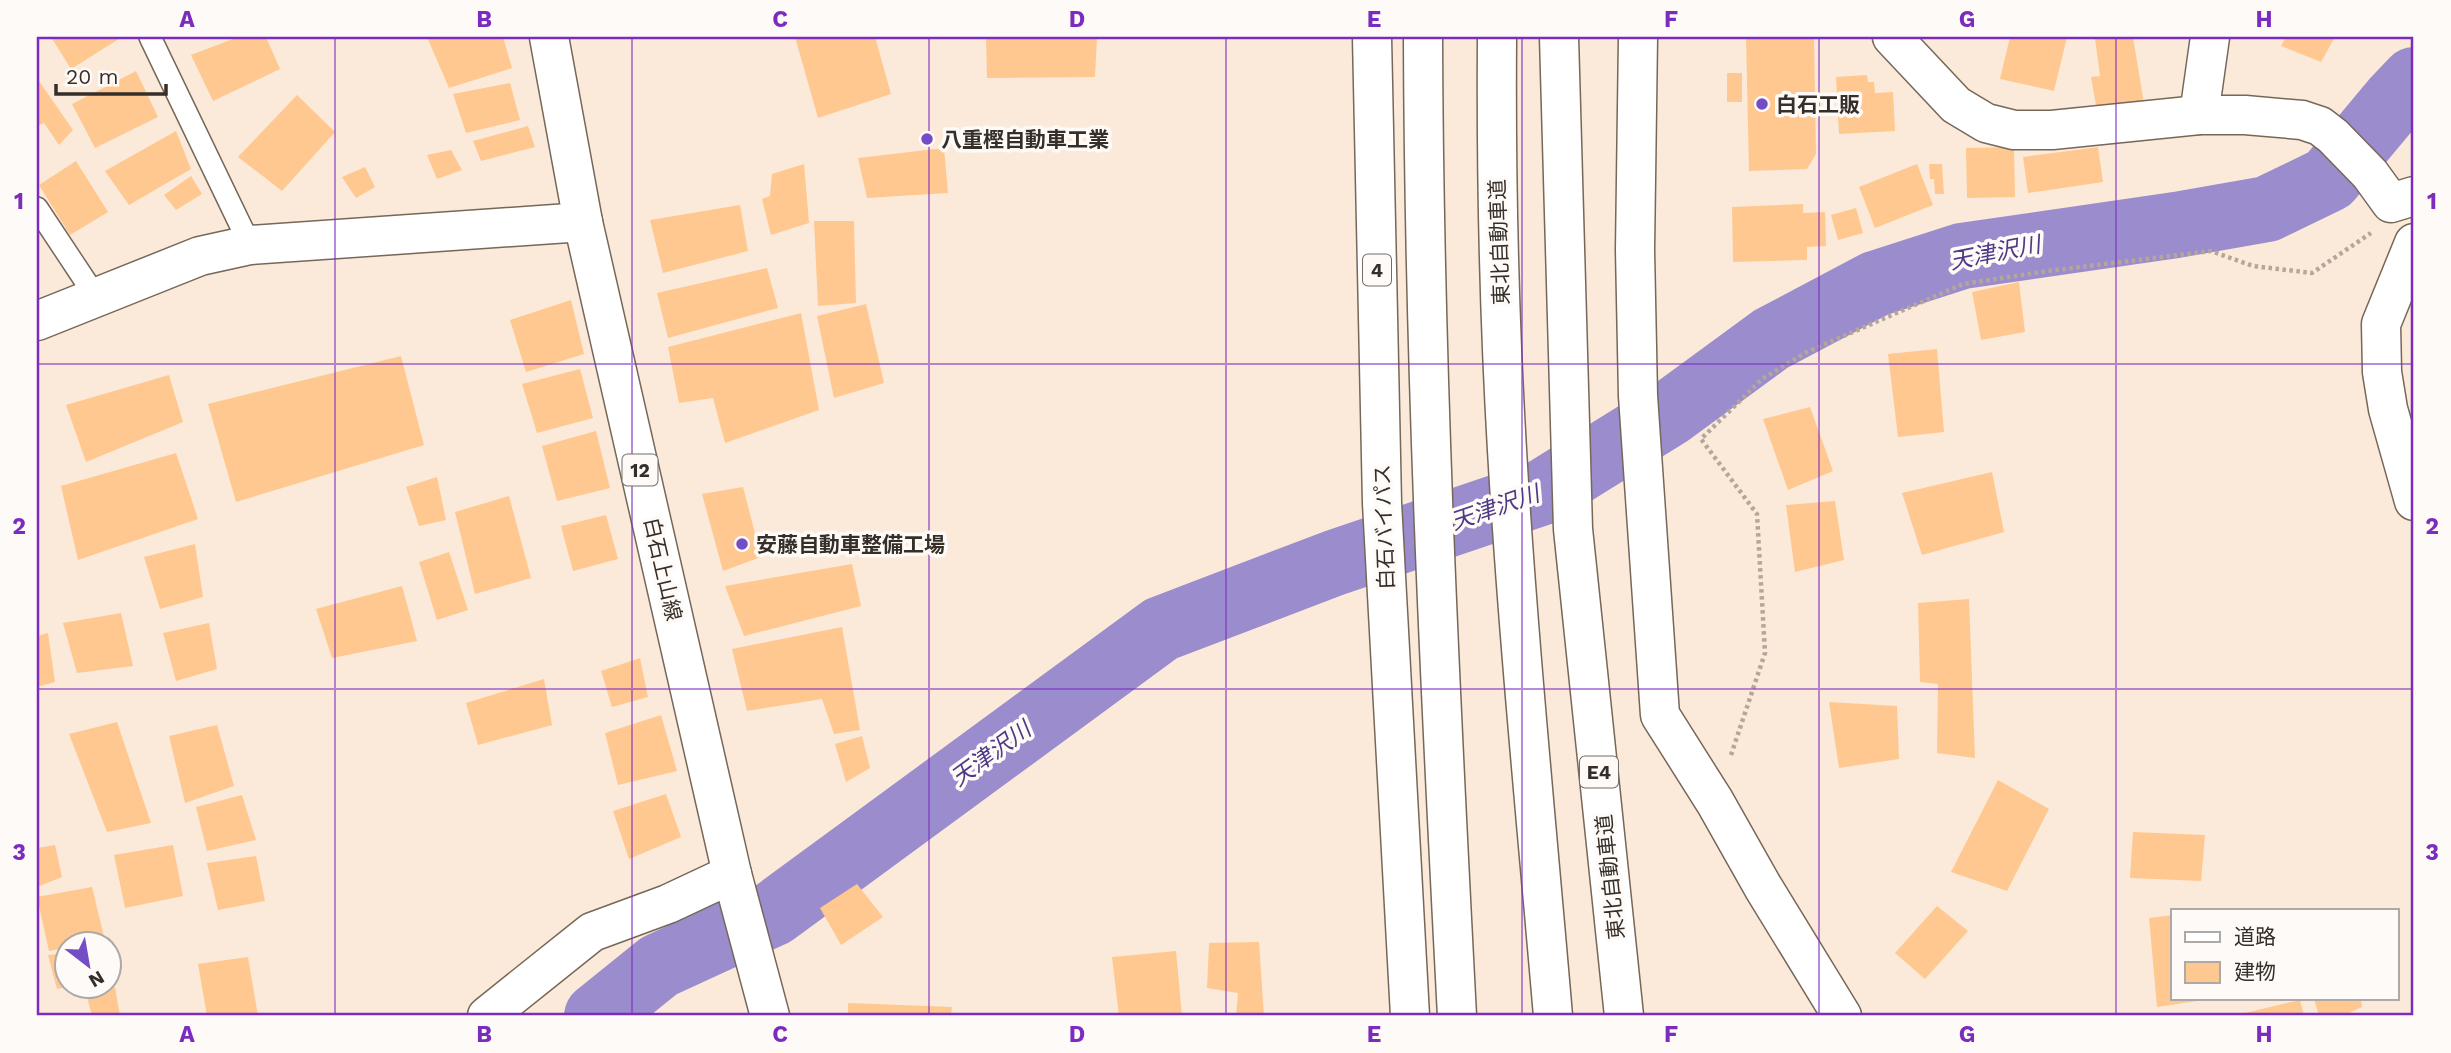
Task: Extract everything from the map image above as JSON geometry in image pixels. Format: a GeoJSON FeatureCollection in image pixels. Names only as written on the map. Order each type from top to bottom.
{"type":"FeatureCollection","features":[{"type":"Feature","properties":{"kind":"main road","name":"白石上山線"},"geometry":{"type":"LineString","coordinates":[[549,37],[583,222],[736,888],[771,1016]]}},
{"type":"Feature","properties":{"kind":"main road","name":"白石バイパス"},"geometry":{"type":"LineString","coordinates":[[1373,37],[1382,503],[1410,1016]]}},
{"type":"Feature","properties":{"kind":"main road"},"geometry":{"type":"LineString","coordinates":[[1423,37],[1423,180],[1431,482],[1457,1016]]}},
{"type":"Feature","properties":{"kind":"main road","name":"東北自動車道"},"geometry":{"type":"LineString","coordinates":[[1497,37],[1496,168],[1507,447],[1514,561],[1553,1016]]}},
{"type":"Feature","properties":{"kind":"main road","name":"東北自動車道"},"geometry":{"type":"LineString","coordinates":[[1559,37],[1573,529],[1624,1016]]}},
{"type":"Feature","properties":{"kind":"main road"},"geometry":{"type":"LineString","coordinates":[[1638,37],[1635,250],[1638,397],[1660,715],[1842,1016]]}},
{"type":"Feature","properties":{"kind":"main road"},"geometry":{"type":"LineString","coordinates":[[1892,37],[1955,105],[1986,122],[2014,130],[2080,127],[2199,115],[2302,120],[2320,126],[2333,136],[2370,174],[2391,203],[2414,196]]}},
{"type":"Feature","properties":{"kind":"main road"},"geometry":{"type":"LineString","coordinates":[[2199,115],[2210,37]]}},
{"type":"Feature","properties":{"kind":"main road"},"geometry":{"type":"LineString","coordinates":[[37,321],[200,256],[250,245],[583,222]]}},
{"type":"Feature","properties":{"kind":"main road"},"geometry":{"type":"LineString","coordinates":[[2414,243],[2381,324],[2382,372],[2388,409],[2414,501]]}},
{"type":"Feature","properties":{"kind":"main road"},"geometry":{"type":"LineString","coordinates":[[487,1016],[592,932],[668,904],[736,888]]}},
{"type":"Feature","properties":{"kind":"lane"},"geometry":{"type":"LineString","coordinates":[[149,37],[250,245]]}},
{"type":"Feature","properties":{"kind":"lane"},"geometry":{"type":"LineString","coordinates":[[37,208],[96,297]]}},
{"type":"Feature","properties":{"kind":"path"},"geometry":{"type":"LineString","coordinates":[[1715,802],[1765,653],[1757,514],[1701,439],[1762,379],[1807,352],[1963,284],[2211,251],[2253,266],[2312,273],[2380,227]]}},
{"type":"Feature","properties":{"kind":"building"},"geometry":{"type":"Polygon","coordinates":[[[51,37],[122,37],[71,69],[51,37]]]}},
{"type":"Feature","properties":{"kind":"building"},"geometry":{"type":"Polygon","coordinates":[[[238,37],[266,37],[280,69],[213,101],[191,55],[238,37]]]}},
{"type":"Feature","properties":{"kind":"building"},"geometry":{"type":"Polygon","coordinates":[[[427,37],[503,37],[512,68],[449,88],[427,37]]]}},
{"type":"Feature","properties":{"kind":"building"},"geometry":{"type":"Polygon","coordinates":[[[795,37],[875,37],[891,94],[818,118],[795,37]]]}},
{"type":"Feature","properties":{"kind":"building"},"geometry":{"type":"Polygon","coordinates":[[[986,37],[1097,37],[1095,77],[987,78],[986,37]]]}},
{"type":"Feature","properties":{"kind":"building"},"geometry":{"type":"Polygon","coordinates":[[[1746,37],[1814,37],[1816,154],[1807,169],[1749,171],[1746,37]]]}},
{"type":"Feature","properties":{"kind":"building"},"geometry":{"type":"Polygon","coordinates":[[[2010,37],[2067,37],[2054,91],[2000,79],[2010,37]]]}},
{"type":"Feature","properties":{"kind":"building"},"geometry":{"type":"Polygon","coordinates":[[[2133,37],[2144,104],[2097,111],[2091,77],[2100,76],[2095,39],[2133,37]]]}},
{"type":"Feature","properties":{"kind":"building"},"geometry":{"type":"Polygon","coordinates":[[[2286,37],[2335,37],[2321,62],[2281,46],[2286,37]]]}},
{"type":"Feature","properties":{"kind":"building"},"geometry":{"type":"Polygon","coordinates":[[[136,71],[158,117],[95,148],[72,104],[136,71]]]}},
{"type":"Feature","properties":{"kind":"building"},"geometry":{"type":"Polygon","coordinates":[[[1727,73],[1742,73],[1742,102],[1727,102],[1727,73]]]}},
{"type":"Feature","properties":{"kind":"building"},"geometry":{"type":"Polygon","coordinates":[[[1867,75],[1868,82],[1874,82],[1875,93],[1893,92],[1895,131],[1839,134],[1836,77],[1867,75]]]}},
{"type":"Feature","properties":{"kind":"building"},"geometry":{"type":"Polygon","coordinates":[[[37,78],[73,130],[59,145],[44,123],[37,126],[37,78]]]}},
{"type":"Feature","properties":{"kind":"building"},"geometry":{"type":"Polygon","coordinates":[[[510,83],[520,120],[466,133],[453,94],[510,83]]]}},
{"type":"Feature","properties":{"kind":"building"},"geometry":{"type":"Polygon","coordinates":[[[297,95],[335,132],[282,191],[238,157],[297,95]]]}},
{"type":"Feature","properties":{"kind":"building"},"geometry":{"type":"Polygon","coordinates":[[[528,126],[535,147],[481,161],[473,141],[528,126]]]}},
{"type":"Feature","properties":{"kind":"building"},"geometry":{"type":"Polygon","coordinates":[[[176,131],[191,169],[129,205],[105,171],[176,131]]]}},
{"type":"Feature","properties":{"kind":"building"},"geometry":{"type":"Polygon","coordinates":[[[2014,147],[2015,197],[1967,198],[1966,148],[2014,147]]]}},
{"type":"Feature","properties":{"kind":"building"},"geometry":{"type":"Polygon","coordinates":[[[2098,147],[2103,182],[2028,193],[2023,157],[2098,147]]]}},
{"type":"Feature","properties":{"kind":"building"},"geometry":{"type":"Polygon","coordinates":[[[944,148],[948,193],[867,198],[858,158],[944,148]]]}},
{"type":"Feature","properties":{"kind":"building"},"geometry":{"type":"Polygon","coordinates":[[[451,150],[462,170],[437,179],[427,155],[451,150]]]}},
{"type":"Feature","properties":{"kind":"building"},"geometry":{"type":"Polygon","coordinates":[[[76,161],[108,212],[70,235],[39,185],[76,161]]]}},
{"type":"Feature","properties":{"kind":"building"},"geometry":{"type":"Polygon","coordinates":[[[804,164],[809,223],[771,235],[762,199],[770,196],[772,174],[804,164]]]}},
{"type":"Feature","properties":{"kind":"building"},"geometry":{"type":"Polygon","coordinates":[[[1917,164],[1933,205],[1875,228],[1859,187],[1917,164]]]}},
{"type":"Feature","properties":{"kind":"building"},"geometry":{"type":"Polygon","coordinates":[[[1929,164],[1942,164],[1944,194],[1935,194],[1929,164]]]}},
{"type":"Feature","properties":{"kind":"building"},"geometry":{"type":"Polygon","coordinates":[[[365,167],[375,187],[356,198],[342,177],[365,167]]]}},
{"type":"Feature","properties":{"kind":"building"},"geometry":{"type":"Polygon","coordinates":[[[191,176],[202,194],[176,210],[164,195],[191,176]]]}},
{"type":"Feature","properties":{"kind":"building"},"geometry":{"type":"Polygon","coordinates":[[[1803,204],[1803,213],[1825,212],[1826,246],[1807,247],[1807,260],[1733,262],[1732,207],[1803,204]]]}},
{"type":"Feature","properties":{"kind":"building"},"geometry":{"type":"Polygon","coordinates":[[[740,205],[748,251],[663,273],[650,220],[740,205]]]}},
{"type":"Feature","properties":{"kind":"building"},"geometry":{"type":"Polygon","coordinates":[[[1856,208],[1863,233],[1838,240],[1831,215],[1856,208]]]}},
{"type":"Feature","properties":{"kind":"building"},"geometry":{"type":"Polygon","coordinates":[[[814,221],[854,221],[856,303],[818,306],[814,221]]]}},
{"type":"Feature","properties":{"kind":"building"},"geometry":{"type":"Polygon","coordinates":[[[767,268],[778,308],[668,338],[657,293],[767,268]]]}},
{"type":"Feature","properties":{"kind":"building"},"geometry":{"type":"Polygon","coordinates":[[[2019,282],[2025,332],[1981,340],[1972,292],[2019,282]]]}},
{"type":"Feature","properties":{"kind":"building"},"geometry":{"type":"Polygon","coordinates":[[[571,300],[584,354],[526,372],[510,320],[571,300]]]}},
{"type":"Feature","properties":{"kind":"building"},"geometry":{"type":"Polygon","coordinates":[[[866,304],[884,383],[834,398],[817,316],[866,304]]]}},
{"type":"Feature","properties":{"kind":"building"},"geometry":{"type":"Polygon","coordinates":[[[801,313],[819,410],[725,443],[713,398],[679,403],[668,347],[801,313]]]}},
{"type":"Feature","properties":{"kind":"building"},"geometry":{"type":"Polygon","coordinates":[[[1937,349],[1944,432],[1898,437],[1888,354],[1937,349]]]}},
{"type":"Feature","properties":{"kind":"building"},"geometry":{"type":"Polygon","coordinates":[[[401,356],[424,445],[236,502],[208,404],[401,356]]]}},
{"type":"Feature","properties":{"kind":"building"},"geometry":{"type":"Polygon","coordinates":[[[580,369],[593,418],[537,433],[522,384],[580,369]]]}},
{"type":"Feature","properties":{"kind":"building"},"geometry":{"type":"Polygon","coordinates":[[[169,375],[183,422],[86,462],[66,405],[169,375]]]}},
{"type":"Feature","properties":{"kind":"building"},"geometry":{"type":"Polygon","coordinates":[[[1810,407],[1833,471],[1788,490],[1763,419],[1810,407]]]}},
{"type":"Feature","properties":{"kind":"building"},"geometry":{"type":"Polygon","coordinates":[[[596,431],[610,488],[557,501],[542,446],[596,431]]]}},
{"type":"Feature","properties":{"kind":"building"},"geometry":{"type":"Polygon","coordinates":[[[176,453],[198,519],[78,560],[61,486],[176,453]]]}},
{"type":"Feature","properties":{"kind":"building"},"geometry":{"type":"Polygon","coordinates":[[[1992,472],[2004,532],[1922,555],[1902,493],[1992,472]]]}},
{"type":"Feature","properties":{"kind":"building"},"geometry":{"type":"Polygon","coordinates":[[[437,477],[446,520],[419,526],[406,487],[437,477]]]}},
{"type":"Feature","properties":{"kind":"building"},"geometry":{"type":"Polygon","coordinates":[[[743,487],[761,557],[723,571],[702,494],[743,487]]]}},
{"type":"Feature","properties":{"kind":"building"},"geometry":{"type":"Polygon","coordinates":[[[509,496],[531,578],[475,594],[455,512],[509,496]]]}},
{"type":"Feature","properties":{"kind":"building"},"geometry":{"type":"Polygon","coordinates":[[[1835,501],[1844,560],[1795,572],[1786,505],[1835,501]]]}},
{"type":"Feature","properties":{"kind":"building"},"geometry":{"type":"Polygon","coordinates":[[[606,515],[618,559],[573,571],[561,526],[606,515]]]}},
{"type":"Feature","properties":{"kind":"building"},"geometry":{"type":"Polygon","coordinates":[[[195,544],[203,597],[160,609],[144,557],[195,544]]]}},
{"type":"Feature","properties":{"kind":"building"},"geometry":{"type":"Polygon","coordinates":[[[449,552],[468,610],[437,620],[419,562],[449,552]]]}},
{"type":"Feature","properties":{"kind":"building"},"geometry":{"type":"Polygon","coordinates":[[[852,564],[861,606],[744,636],[725,586],[852,564]]]}},
{"type":"Feature","properties":{"kind":"building"},"geometry":{"type":"Polygon","coordinates":[[[402,586],[417,641],[332,658],[316,609],[402,586]]]}},
{"type":"Feature","properties":{"kind":"building"},"geometry":{"type":"Polygon","coordinates":[[[1969,599],[1975,758],[1937,753],[1938,684],[1920,682],[1918,603],[1969,599]]]}},
{"type":"Feature","properties":{"kind":"building"},"geometry":{"type":"Polygon","coordinates":[[[121,613],[133,666],[77,673],[63,623],[121,613]]]}},
{"type":"Feature","properties":{"kind":"building"},"geometry":{"type":"Polygon","coordinates":[[[209,623],[217,669],[176,681],[163,633],[209,623]]]}},
{"type":"Feature","properties":{"kind":"building"},"geometry":{"type":"Polygon","coordinates":[[[842,627],[860,730],[834,734],[822,699],[747,711],[732,649],[842,627]]]}},
{"type":"Feature","properties":{"kind":"building"},"geometry":{"type":"Polygon","coordinates":[[[48,633],[55,682],[37,687],[37,636],[48,633]]]}},
{"type":"Feature","properties":{"kind":"building"},"geometry":{"type":"Polygon","coordinates":[[[640,658],[648,697],[612,707],[601,671],[640,658]]]}},
{"type":"Feature","properties":{"kind":"building"},"geometry":{"type":"Polygon","coordinates":[[[544,679],[552,725],[478,745],[466,703],[544,679]]]}},
{"type":"Feature","properties":{"kind":"building"},"geometry":{"type":"Polygon","coordinates":[[[1829,702],[1897,706],[1899,759],[1839,768],[1829,702]]]}},
{"type":"Feature","properties":{"kind":"building"},"geometry":{"type":"Polygon","coordinates":[[[661,715],[677,771],[618,785],[605,733],[661,715]]]}},
{"type":"Feature","properties":{"kind":"building"},"geometry":{"type":"Polygon","coordinates":[[[117,722],[151,823],[107,832],[69,734],[117,722]]]}},
{"type":"Feature","properties":{"kind":"building"},"geometry":{"type":"Polygon","coordinates":[[[217,725],[234,786],[185,803],[169,736],[217,725]]]}},
{"type":"Feature","properties":{"kind":"building"},"geometry":{"type":"Polygon","coordinates":[[[862,736],[870,768],[846,782],[835,744],[862,736]]]}},
{"type":"Feature","properties":{"kind":"building"},"geometry":{"type":"Polygon","coordinates":[[[1998,780],[2049,809],[2007,891],[1951,872],[1998,780]]]}},
{"type":"Feature","properties":{"kind":"building"},"geometry":{"type":"Polygon","coordinates":[[[666,794],[681,837],[629,859],[613,811],[666,794]]]}},
{"type":"Feature","properties":{"kind":"building"},"geometry":{"type":"Polygon","coordinates":[[[242,795],[256,840],[207,851],[196,807],[242,795]]]}},
{"type":"Feature","properties":{"kind":"building"},"geometry":{"type":"Polygon","coordinates":[[[2133,832],[2205,835],[2201,881],[2130,878],[2133,832]]]}},
{"type":"Feature","properties":{"kind":"building"},"geometry":{"type":"Polygon","coordinates":[[[55,845],[62,877],[37,887],[37,848],[55,845]]]}},
{"type":"Feature","properties":{"kind":"building"},"geometry":{"type":"Polygon","coordinates":[[[173,845],[183,896],[125,908],[114,855],[173,845]]]}},
{"type":"Feature","properties":{"kind":"building"},"geometry":{"type":"Polygon","coordinates":[[[256,856],[265,901],[218,910],[207,863],[256,856]]]}},
{"type":"Feature","properties":{"kind":"building"},"geometry":{"type":"Polygon","coordinates":[[[857,884],[883,917],[841,945],[820,908],[857,884]]]}},
{"type":"Feature","properties":{"kind":"building"},"geometry":{"type":"Polygon","coordinates":[[[92,887],[102,930],[52,930],[52,950],[49,951],[37,897],[92,887]]]}},
{"type":"Feature","properties":{"kind":"building"},"geometry":{"type":"Polygon","coordinates":[[[1937,906],[1968,931],[1925,979],[1895,953],[1937,906]]]}},
{"type":"Feature","properties":{"kind":"building"},"geometry":{"type":"Polygon","coordinates":[[[2171,915],[2171,1000],[2204,1000],[2157,1007],[2149,918],[2171,915]]]}},
{"type":"Feature","properties":{"kind":"building"},"geometry":{"type":"Polygon","coordinates":[[[1259,942],[1264,1016],[1236,1016],[1238,993],[1207,988],[1209,943],[1259,942]]]}},
{"type":"Feature","properties":{"kind":"building"},"geometry":{"type":"Polygon","coordinates":[[[1176,951],[1182,1016],[1119,1016],[1112,957],[1176,951]]]}},
{"type":"Feature","properties":{"kind":"building"},"geometry":{"type":"Polygon","coordinates":[[[48,955],[52,955],[52,970],[48,955]]]}},
{"type":"Feature","properties":{"kind":"building"},"geometry":{"type":"Polygon","coordinates":[[[248,957],[258,1016],[207,1016],[198,964],[248,957]]]}},
{"type":"Feature","properties":{"kind":"building"},"geometry":{"type":"Polygon","coordinates":[[[88,1000],[117,1000],[120,1016],[92,1016],[88,1000]]]}},
{"type":"Feature","properties":{"kind":"building"},"geometry":{"type":"Polygon","coordinates":[[[2300,1000],[2304,1016],[2246,1016],[2245,1013],[2300,1000]]]}},
{"type":"Feature","properties":{"kind":"building"},"geometry":{"type":"Polygon","coordinates":[[[2314,1000],[2361,1000],[2362,1007],[2342,1016],[2319,1016],[2314,1000]]]}},
{"type":"Feature","properties":{"kind":"building"},"geometry":{"type":"Polygon","coordinates":[[[848,1003],[952,1007],[951,1016],[848,1016],[848,1003]]]}},
{"type":"Feature","properties":{"kind":"waterway","name":"天津沢川"},"geometry":{"type":"LineString","coordinates":[[597,1016],[659,966],[774,913],[1161,629],[1334,563],[1543,492],[1670,413],[1771,339],[1875,284],[1962,256],[2267,209],[2329,179],[2414,80]]}},
{"type":"Feature","properties":{"kind":"place","name":"白石工販"},"geometry":{"type":"Point","coordinates":[1762,104]}},
{"type":"Feature","properties":{"kind":"place","name":"八重樫自動車工業"},"geometry":{"type":"Point","coordinates":[927,139]}},
{"type":"Feature","properties":{"kind":"place","name":"安藤自動車整備工場"},"geometry":{"type":"Point","coordinates":[742,544]}}]}
